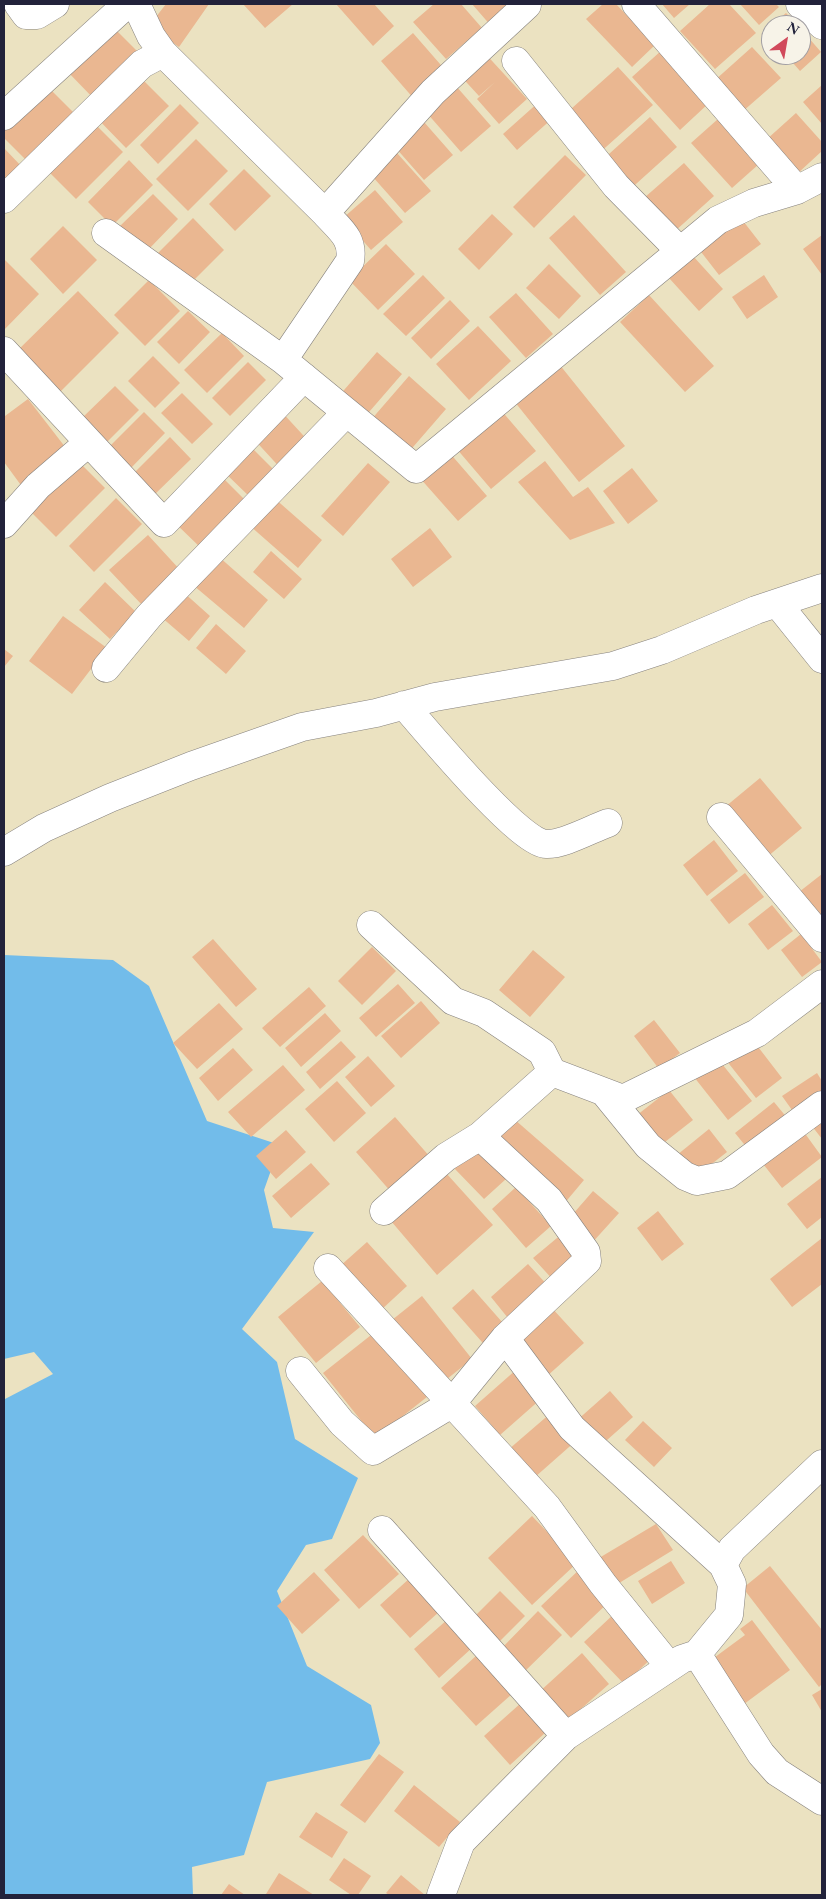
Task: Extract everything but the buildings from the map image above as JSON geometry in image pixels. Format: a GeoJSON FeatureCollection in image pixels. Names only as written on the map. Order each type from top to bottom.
{"type":"FeatureCollection","features":[{"type":"Feature","properties":{"kind":"street"},"geometry":{"type":"LineString","coordinates":[[18,4],[26,15],[37,15],[56,4]]}},
{"type":"Feature","properties":{"kind":"street"},"geometry":{"type":"LineString","coordinates":[[4,116],[128,4]]}},
{"type":"Feature","properties":{"kind":"street"},"geometry":{"type":"LineString","coordinates":[[136,4],[151,36],[163,53],[325,213],[350,241],[352,251],[350,262],[283,360]]}},
{"type":"Feature","properties":{"kind":"street"},"geometry":{"type":"LineString","coordinates":[[636,4],[797,190]]}},
{"type":"Feature","properties":{"kind":"street"},"geometry":{"type":"LineString","coordinates":[[800,4],[822,25]]}},
{"type":"Feature","properties":{"kind":"street"},"geometry":{"type":"LineString","coordinates":[[325,213],[433,92],[527,5]]}},
{"type":"Feature","properties":{"kind":"street"},"geometry":{"type":"LineString","coordinates":[[4,199],[142,64],[163,53]]}},
{"type":"Feature","properties":{"kind":"street"},"geometry":{"type":"LineString","coordinates":[[516,61],[616,186],[680,251]]}},
{"type":"Feature","properties":{"kind":"street"},"geometry":{"type":"LineString","coordinates":[[106,233],[283,360],[416,468],[718,220],[754,203],[797,190],[822,177]]}},
{"type":"Feature","properties":{"kind":"street"},"geometry":{"type":"LineString","coordinates":[[4,351],[164,523],[304,377]]}},
{"type":"Feature","properties":{"kind":"street"},"geometry":{"type":"LineString","coordinates":[[106,668],[149,616],[346,413]]}},
{"type":"Feature","properties":{"kind":"street"},"geometry":{"type":"LineString","coordinates":[[4,524],[38,486],[88,443]]}},
{"type":"Feature","properties":{"kind":"street"},"geometry":{"type":"LineString","coordinates":[[4,852],[44,828],[110,798],[191,766],[302,727],[520,681],[613,666],[662,650],[756,610],[822,588]]}},
{"type":"Feature","properties":{"kind":"street"},"geometry":{"type":"LineString","coordinates":[[777,603],[822,659]]}},
{"type":"Feature","properties":{"kind":"street"},"geometry":{"type":"LineString","coordinates":[[404,705],[484,794],[512,823],[532,838],[544,844],[555,843],[608,823]]}},
{"type":"Feature","properties":{"kind":"street"},"geometry":{"type":"LineString","coordinates":[[721,817],[822,938]]}},
{"type":"Feature","properties":{"kind":"street"},"geometry":{"type":"LineString","coordinates":[[371,926],[452,1001],[484,1013],[542,1052],[552,1072],[623,1099],[757,1033],[822,984]]}},
{"type":"Feature","properties":{"kind":"street"},"geometry":{"type":"LineString","coordinates":[[384,1211],[446,1157],[480,1136],[552,1072]]}},
{"type":"Feature","properties":{"kind":"street"},"geometry":{"type":"LineString","coordinates":[[604,1092],[648,1146],[685,1176],[697,1181],[727,1174],[822,1105]]}},
{"type":"Feature","properties":{"kind":"street"},"geometry":{"type":"LineString","coordinates":[[300,1371],[342,1423],[373,1451],[451,1404],[505,1338],[579,1271],[588,1257],[549,1200],[480,1136]]}},
{"type":"Feature","properties":{"kind":"street"},"geometry":{"type":"LineString","coordinates":[[328,1268],[547,1507],[603,1584],[670,1667]]}},
{"type":"Feature","properties":{"kind":"street"},"geometry":{"type":"LineString","coordinates":[[441,1895],[461,1842],[566,1736],[682,1659],[697,1654],[729,1614],[732,1584],[723,1565],[572,1428],[505,1338]]}},
{"type":"Feature","properties":{"kind":"street"},"geometry":{"type":"LineString","coordinates":[[723,1565],[732,1550],[822,1464]]}},
{"type":"Feature","properties":{"kind":"street"},"geometry":{"type":"LineString","coordinates":[[382,1530],[566,1736]]}},
{"type":"Feature","properties":{"kind":"street"},"geometry":{"type":"LineString","coordinates":[[697,1654],[761,1754],[777,1772],[822,1801]]}},
{"type":"Feature","properties":{"kind":"water"},"geometry":{"type":"Polygon","coordinates":[[[4,955],[113,960],[149,986],[207,1121],[280,1145],[264,1190],[273,1228],[314,1232],[242,1329],[277,1362],[295,1439],[358,1478],[332,1539],[306,1545],[277,1591],[307,1666],[371,1705],[380,1743],[370,1759],[267,1782],[244,1855],[192,1867],[193,1895],[4,1895],[4,1395],[5,1399],[53,1374],[34,1352],[4,1359],[4,955]]]}}]}
